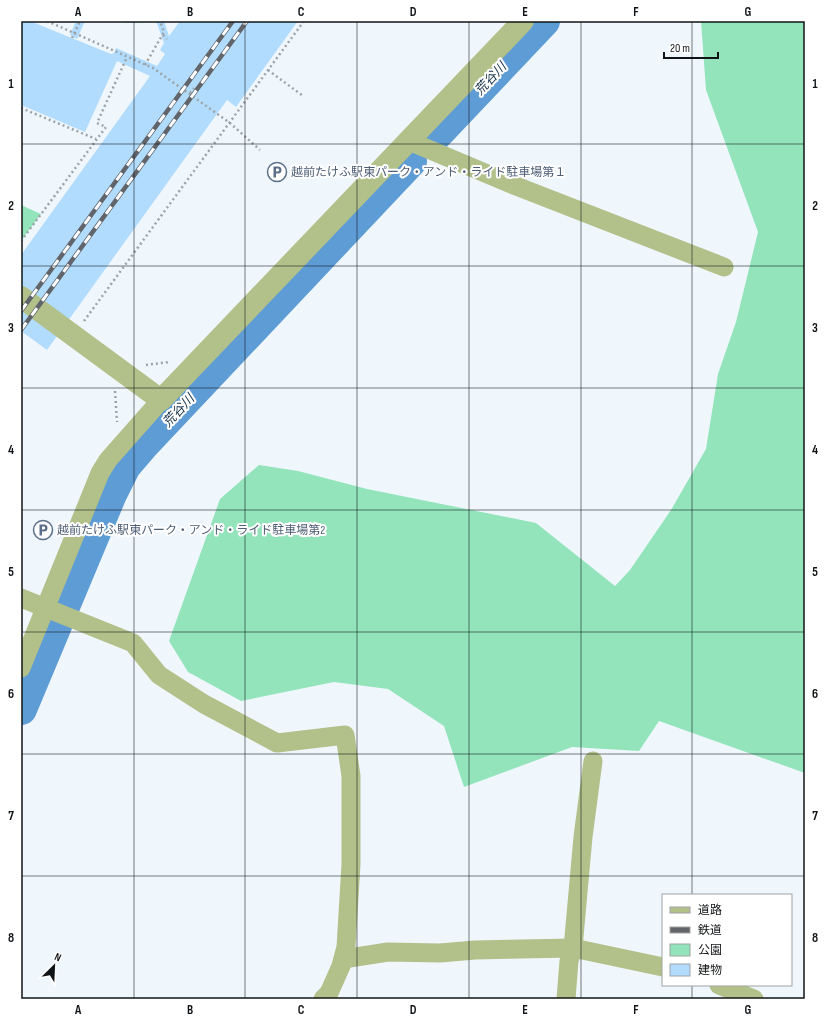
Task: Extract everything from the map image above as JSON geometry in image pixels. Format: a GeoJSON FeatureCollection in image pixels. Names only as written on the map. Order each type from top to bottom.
{"type":"FeatureCollection","features":[{"type":"Feature","properties":{"kind":"street"},"geometry":{"type":"LineString","coordinates":[[21,668],[50,610],[100,473],[108,460],[161,400],[323,229],[414,142],[523,21]]}},
{"type":"Feature","properties":{"kind":"street"},"geometry":{"type":"LineString","coordinates":[[414,142],[516,186],[724,267]]}},
{"type":"Feature","properties":{"kind":"street"},"geometry":{"type":"LineString","coordinates":[[21,297],[161,400]]}},
{"type":"Feature","properties":{"kind":"street"},"geometry":{"type":"LineString","coordinates":[[21,598],[133,643],[159,675],[204,704],[277,743],[345,735],[351,776],[352,864],[346,947],[343,959],[329,993],[322,999]]}},
{"type":"Feature","properties":{"kind":"street"},"geometry":{"type":"LineString","coordinates":[[566,999],[569,961],[573,948],[583,837],[594,761]]}},
{"type":"Feature","properties":{"kind":"street"},"geometry":{"type":"LineString","coordinates":[[343,959],[388,952],[440,953],[474,950],[573,948],[662,967]]}},
{"type":"Feature","properties":{"kind":"street"},"geometry":{"type":"LineString","coordinates":[[722,986],[754,999]]}},
{"type":"Feature","properties":{"kind":"path"},"geometry":{"type":"LineString","coordinates":[[47,21],[145,65],[190,93],[230,123],[260,150]]}},
{"type":"Feature","properties":{"kind":"path"},"geometry":{"type":"LineString","coordinates":[[72,38],[80,21]]}},
{"type":"Feature","properties":{"kind":"path"},"geometry":{"type":"LineString","coordinates":[[145,65],[163,35],[164,32],[160,21]]}},
{"type":"Feature","properties":{"kind":"path"},"geometry":{"type":"LineString","coordinates":[[81,325],[304,21]]}},
{"type":"Feature","properties":{"kind":"path"},"geometry":{"type":"LineString","coordinates":[[163,35],[167,39]]}},
{"type":"Feature","properties":{"kind":"path"},"geometry":{"type":"LineString","coordinates":[[21,241],[106,127],[97,123],[127,56]]}},
{"type":"Feature","properties":{"kind":"path"},"geometry":{"type":"LineString","coordinates":[[268,70],[303,96]]}},
{"type":"Feature","properties":{"kind":"path"},"geometry":{"type":"LineString","coordinates":[[190,93],[194,88]]}},
{"type":"Feature","properties":{"kind":"path"},"geometry":{"type":"LineString","coordinates":[[247,90],[251,93]]}},
{"type":"Feature","properties":{"kind":"path"},"geometry":{"type":"LineString","coordinates":[[21,108],[96,139]]}},
{"type":"Feature","properties":{"kind":"path"},"geometry":{"type":"LineString","coordinates":[[115,385],[118,429]]}},
{"type":"Feature","properties":{"kind":"green space"},"geometry":{"type":"Polygon","coordinates":[[[701,21],[805,21],[805,773],[659,721],[639,751],[572,747],[464,787],[444,726],[388,689],[334,682],[241,701],[188,672],[169,641],[220,499],[259,465],[298,471],[367,489],[536,523],[615,586],[630,570],[671,510],[706,449],[718,374],[736,322],[758,232],[706,90],[701,21]]]}},
{"type":"Feature","properties":{"kind":"green space"},"geometry":{"type":"Polygon","coordinates":[[[21,205],[41,214],[21,241],[21,205]]]}},
{"type":"Feature","properties":{"kind":"building"},"geometry":{"type":"Polygon","coordinates":[[[21,21],[30,21],[111,54],[114,53],[116,48],[157,66],[165,54],[160,50],[164,43],[156,21],[164,21],[169,36],[180,21],[298,21],[236,107],[227,100],[47,350],[21,331],[21,255],[150,76],[117,61],[85,132],[21,105],[21,21]]]}},
{"type":"Feature","properties":{"kind":"building"},"geometry":{"type":"Polygon","coordinates":[[[76,21],[85,21],[77,39],[70,35],[76,21]]]}},
{"type":"Feature","properties":{"kind":"building"},"geometry":{"type":"Polygon","coordinates":[[[120,21],[149,21],[149,22],[126,23],[120,21]]]}},
{"type":"Feature","properties":{"kind":"waterway","name":"荒谷川"},"geometry":{"type":"LineString","coordinates":[[436,135],[544,21]]}},
{"type":"Feature","properties":{"kind":"waterway","name":"荒谷川"},"geometry":{"type":"LineString","coordinates":[[21,709],[111,494],[125,466],[143,445],[411,161]]}},
{"type":"Feature","properties":{"kind":"railway"},"geometry":{"type":"LineString","coordinates":[[21,311],[233,21]]}},
{"type":"Feature","properties":{"kind":"railway"},"geometry":{"type":"LineString","coordinates":[[21,330],[247,21]]}},
{"type":"Feature","properties":{"kind":"place","name":"越前たけふ駅東パーク・アンド・ライド駐車場第１"},"geometry":{"type":"Point","coordinates":[277,172]}},
{"type":"Feature","properties":{"kind":"place","name":"越前たけふ駅東パーク・アンド・ライド駐車場第2"},"geometry":{"type":"Point","coordinates":[43,530]}}]}
